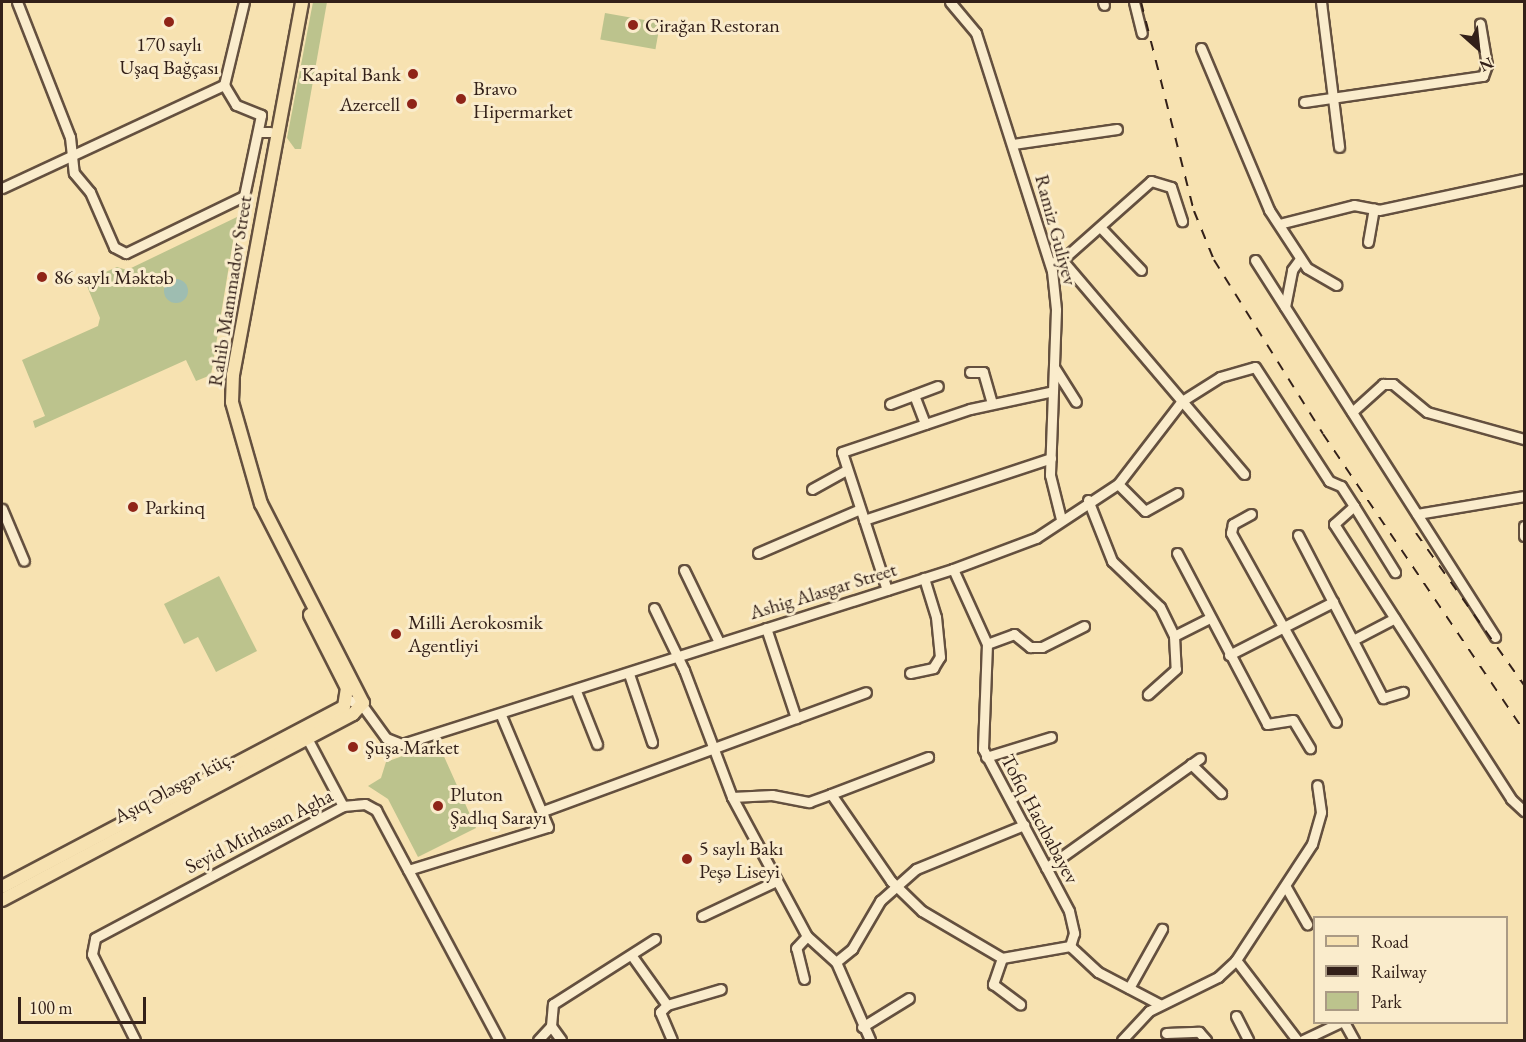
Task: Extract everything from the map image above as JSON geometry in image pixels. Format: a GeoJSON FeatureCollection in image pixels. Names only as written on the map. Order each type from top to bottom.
{"type":"FeatureCollection","features":[{"type":"Feature","properties":{"kind":"main road","name":"Rahib Mammadov Street"},"geometry":{"type":"LineString","coordinates":[[296,2],[264,132],[228,386],[261,513],[348,702]]}},
{"type":"Feature","properties":{"kind":"main road","name":"Rahib Mammadov Street"},"geometry":{"type":"LineString","coordinates":[[228,386],[302,2]]}},
{"type":"Feature","properties":{"kind":"main road","name":"Rahib Mammadov Street"},"geometry":{"type":"LineString","coordinates":[[261,513],[359,689],[362,705]]}},
{"type":"Feature","properties":{"kind":"main road","name":"Aşıq Ələsgər küç."},"geometry":{"type":"LineString","coordinates":[[2,900],[305,734],[348,702]]}},
{"type":"Feature","properties":{"kind":"main road","name":"Aşıq Ələsgər küç."},"geometry":{"type":"LineString","coordinates":[[2,887],[362,705]]}},
{"type":"Feature","properties":{"kind":"street"},"geometry":{"type":"LineString","coordinates":[[17,2],[70,137],[74,173],[90,192],[114,247],[130,252],[241,201],[264,132],[260,111],[236,105],[224,85],[244,2]]}},
{"type":"Feature","properties":{"kind":"street","name":"Ramiz Guliyev"},"geometry":{"type":"LineString","coordinates":[[950,2],[976,33],[1050,263],[1056,310],[1051,458],[1053,494],[1061,519]]}},
{"type":"Feature","properties":{"kind":"street"},"geometry":{"type":"LineString","coordinates":[[1134,2],[1142,33]]}},
{"type":"Feature","properties":{"kind":"street"},"geometry":{"type":"LineString","coordinates":[[1321,2],[1340,147]]}},
{"type":"Feature","properties":{"kind":"street"},"geometry":{"type":"LineString","coordinates":[[1304,102],[1483,76],[1487,65],[1480,24]]}},
{"type":"Feature","properties":{"kind":"street"},"geometry":{"type":"LineString","coordinates":[[1202,48],[1279,224],[1300,259],[1337,285]]}},
{"type":"Feature","properties":{"kind":"street"},"geometry":{"type":"LineString","coordinates":[[2,188],[224,85]]}},
{"type":"Feature","properties":{"kind":"street"},"geometry":{"type":"LineString","coordinates":[[1013,144],[1117,129]]}},
{"type":"Feature","properties":{"kind":"street"},"geometry":{"type":"LineString","coordinates":[[1050,263],[1062,260],[1101,228],[1145,183],[1160,179],[1171,187],[1182,222]]}},
{"type":"Feature","properties":{"kind":"street"},"geometry":{"type":"LineString","coordinates":[[1279,224],[1353,206],[1374,209],[1524,179]]}},
{"type":"Feature","properties":{"kind":"street"},"geometry":{"type":"LineString","coordinates":[[1368,242],[1374,209]]}},
{"type":"Feature","properties":{"kind":"street"},"geometry":{"type":"LineString","coordinates":[[1101,228],[1141,270]]}},
{"type":"Feature","properties":{"kind":"street"},"geometry":{"type":"LineString","coordinates":[[1285,307],[1292,270],[1300,259]]}},
{"type":"Feature","properties":{"kind":"street"},"geometry":{"type":"LineString","coordinates":[[1062,260],[1244,474]]}},
{"type":"Feature","properties":{"kind":"street"},"geometry":{"type":"LineString","coordinates":[[1255,260],[1495,637]]}},
{"type":"Feature","properties":{"kind":"street"},"geometry":{"type":"LineString","coordinates":[[1054,367],[1076,402]]}},
{"type":"Feature","properties":{"kind":"street","name":"Ashig Alasgar Street"},"geometry":{"type":"LineString","coordinates":[[362,705],[396,744],[501,715],[629,674],[719,642],[953,569],[1036,538],[1088,500],[1118,484],[1182,401],[1220,377],[1255,367],[1329,481],[1341,486],[1354,506]]}},
{"type":"Feature","properties":{"kind":"street"},"geometry":{"type":"LineString","coordinates":[[970,372],[983,372],[992,404]]}},
{"type":"Feature","properties":{"kind":"street"},"geometry":{"type":"LineString","coordinates":[[1352,412],[1383,384],[1393,384],[1427,412],[1524,439]]}},
{"type":"Feature","properties":{"kind":"street"},"geometry":{"type":"LineString","coordinates":[[890,404],[938,386]]}},
{"type":"Feature","properties":{"kind":"street"},"geometry":{"type":"LineString","coordinates":[[887,590],[845,471],[842,453],[992,404],[1053,391]]}},
{"type":"Feature","properties":{"kind":"street"},"geometry":{"type":"LineString","coordinates":[[914,395],[925,424]]}},
{"type":"Feature","properties":{"kind":"street"},"geometry":{"type":"LineString","coordinates":[[864,520],[1051,458]]}},
{"type":"Feature","properties":{"kind":"street"},"geometry":{"type":"LineString","coordinates":[[812,489],[845,471]]}},
{"type":"Feature","properties":{"kind":"street"},"geometry":{"type":"LineString","coordinates":[[1118,484],[1145,512],[1177,494]]}},
{"type":"Feature","properties":{"kind":"street"},"geometry":{"type":"LineString","coordinates":[[1417,514],[1524,496]]}},
{"type":"Feature","properties":{"kind":"street"},"geometry":{"type":"LineString","coordinates":[[1088,500],[1112,561],[1160,607],[1174,636],[1176,669],[1148,694]]}},
{"type":"Feature","properties":{"kind":"street"},"geometry":{"type":"LineString","coordinates":[[1395,572],[1354,506],[1334,524],[1511,799],[1524,811]]}},
{"type":"Feature","properties":{"kind":"street"},"geometry":{"type":"LineString","coordinates":[[758,554],[860,509]]}},
{"type":"Feature","properties":{"kind":"street"},"geometry":{"type":"LineString","coordinates":[[2,510],[24,561]]}},
{"type":"Feature","properties":{"kind":"street"},"geometry":{"type":"LineString","coordinates":[[1251,514],[1233,524],[1231,533],[1336,722]]}},
{"type":"Feature","properties":{"kind":"street"},"geometry":{"type":"LineString","coordinates":[[1524,526],[1524,536]]}},
{"type":"Feature","properties":{"kind":"street"},"geometry":{"type":"LineString","coordinates":[[1298,536],[1383,698],[1403,692]]}},
{"type":"Feature","properties":{"kind":"street"},"geometry":{"type":"LineString","coordinates":[[1177,553],[1267,724],[1293,720],[1310,748]]}},
{"type":"Feature","properties":{"kind":"street","name":"Tofiq Hacıbabayev"},"geometry":{"type":"LineString","coordinates":[[953,569],[987,644],[986,757],[1024,825],[1072,920],[1070,946]]}},
{"type":"Feature","properties":{"kind":"street"},"geometry":{"type":"LineString","coordinates":[[684,570],[719,642]]}},
{"type":"Feature","properties":{"kind":"street"},"geometry":{"type":"LineString","coordinates":[[909,673],[933,668],[940,657],[936,617],[924,578]]}},
{"type":"Feature","properties":{"kind":"street"},"geometry":{"type":"LineString","coordinates":[[1229,655],[1333,602]]}},
{"type":"Feature","properties":{"kind":"street"},"geometry":{"type":"LineString","coordinates":[[654,608],[678,658],[712,753],[774,882],[807,936],[836,962],[862,1027],[870,1041]]}},
{"type":"Feature","properties":{"kind":"street"},"geometry":{"type":"LineString","coordinates":[[1174,636],[1210,618]]}},
{"type":"Feature","properties":{"kind":"street"},"geometry":{"type":"LineString","coordinates":[[1353,640],[1395,618]]}},
{"type":"Feature","properties":{"kind":"street"},"geometry":{"type":"LineString","coordinates":[[987,644],[1018,634],[1030,647],[1042,647],[1084,626]]}},
{"type":"Feature","properties":{"kind":"street"},"geometry":{"type":"LineString","coordinates":[[766,628],[796,718]]}},
{"type":"Feature","properties":{"kind":"street"},"geometry":{"type":"LineString","coordinates":[[629,674],[652,742]]}},
{"type":"Feature","properties":{"kind":"street"},"geometry":{"type":"LineString","coordinates":[[576,690],[597,744]]}},
{"type":"Feature","properties":{"kind":"street"},"geometry":{"type":"LineString","coordinates":[[543,811],[712,753],[796,718],[867,692]]}},
{"type":"Feature","properties":{"kind":"street"},"geometry":{"type":"LineString","coordinates":[[348,702],[362,705]]}},
{"type":"Feature","properties":{"kind":"street"},"geometry":{"type":"LineString","coordinates":[[408,870],[543,832],[548,827],[501,715]]}},
{"type":"Feature","properties":{"kind":"street"},"geometry":{"type":"LineString","coordinates":[[305,734],[343,806]]}},
{"type":"Feature","properties":{"kind":"street"},"geometry":{"type":"LineString","coordinates":[[986,757],[1051,737]]}},
{"type":"Feature","properties":{"kind":"street"},"geometry":{"type":"LineString","coordinates":[[732,797],[809,802],[928,757]]}},
{"type":"Feature","properties":{"kind":"street"},"geometry":{"type":"LineString","coordinates":[[1046,868],[1195,761],[1221,793]]}},
{"type":"Feature","properties":{"kind":"street"},"geometry":{"type":"LineString","coordinates":[[1122,1041],[1160,1004],[1218,977],[1236,960],[1286,888],[1318,827],[1317,785]]}},
{"type":"Feature","properties":{"kind":"street"},"geometry":{"type":"LineString","coordinates":[[831,794],[895,886],[922,911],[1002,958],[1070,946],[1087,964],[1160,1004]]}},
{"type":"Feature","properties":{"kind":"street","name":"Seyid Mirhasan Agha"},"geometry":{"type":"LineString","coordinates":[[135,1041],[92,954],[95,938],[343,806],[365,804],[376,810],[499,1041]]}},
{"type":"Feature","properties":{"kind":"street"},"geometry":{"type":"LineString","coordinates":[[836,962],[852,949],[875,908],[895,886],[927,861],[1024,825]]}},
{"type":"Feature","properties":{"kind":"street"},"geometry":{"type":"LineString","coordinates":[[702,916],[774,882]]}},
{"type":"Feature","properties":{"kind":"street"},"geometry":{"type":"LineString","coordinates":[[1286,888],[1307,924]]}},
{"type":"Feature","properties":{"kind":"street"},"geometry":{"type":"LineString","coordinates":[[1130,988],[1162,929]]}},
{"type":"Feature","properties":{"kind":"street"},"geometry":{"type":"LineString","coordinates":[[804,979],[796,948],[807,936]]}},
{"type":"Feature","properties":{"kind":"street"},"geometry":{"type":"LineString","coordinates":[[561,1041],[551,1026],[549,1012],[561,997],[632,956],[655,939]]}},
{"type":"Feature","properties":{"kind":"street"},"geometry":{"type":"LineString","coordinates":[[632,956],[667,1005]]}},
{"type":"Feature","properties":{"kind":"street"},"geometry":{"type":"LineString","coordinates":[[1002,958],[993,984],[1020,1004]]}},
{"type":"Feature","properties":{"kind":"street"},"geometry":{"type":"LineString","coordinates":[[1236,960],[1297,1041]]}},
{"type":"Feature","properties":{"kind":"street"},"geometry":{"type":"LineString","coordinates":[[672,1040],[660,1012],[667,1005],[721,989]]}},
{"type":"Feature","properties":{"kind":"street"},"geometry":{"type":"LineString","coordinates":[[862,1027],[909,998]]}},
{"type":"Feature","properties":{"kind":"street"},"geometry":{"type":"LineString","coordinates":[[1236,1016],[1248,1041]]}},
{"type":"Feature","properties":{"kind":"street"},"geometry":{"type":"LineString","coordinates":[[1303,1041],[1341,1024]]}},
{"type":"Feature","properties":{"kind":"street"},"geometry":{"type":"LineString","coordinates":[[1344,1024],[1354,1041]]}},
{"type":"Feature","properties":{"kind":"street"},"geometry":{"type":"LineString","coordinates":[[538,1041],[551,1026]]}},
{"type":"Feature","properties":{"kind":"street"},"geometry":{"type":"LineString","coordinates":[[1166,1033],[1198,1032],[1206,1041]]}},
{"type":"Feature","properties":{"kind":"green space"},"geometry":{"type":"Polygon","coordinates":[[[313,2],[327,2],[301,149],[295,149],[287,138],[313,2]]]}},
{"type":"Feature","properties":{"kind":"green space"},"geometry":{"type":"Polygon","coordinates":[[[605,13],[660,23],[655,49],[600,40],[605,13]]]}},
{"type":"Feature","properties":{"kind":"green space"},"geometry":{"type":"Polygon","coordinates":[[[237,217],[211,375],[196,381],[186,360],[35,428],[33,421],[45,416],[22,360],[98,326],[100,318],[85,281],[117,267],[127,270],[237,217]]]}},
{"type":"Feature","properties":{"kind":"green space"},"geometry":{"type":"Polygon","coordinates":[[[219,576],[257,651],[216,672],[198,637],[184,644],[164,604],[219,576]]]}},
{"type":"Feature","properties":{"kind":"green space"},"geometry":{"type":"Polygon","coordinates":[[[438,743],[476,828],[418,857],[388,799],[368,786],[381,778],[386,762],[438,743]]]}},
{"type":"Feature","properties":{"kind":"shaded area"},"geometry":{"type":"Polygon","coordinates":[[[176,279],[185,282],[188,291],[185,300],[176,303],[167,300],[164,291],[167,282],[176,279]]]}},
{"type":"Feature","properties":{"kind":"railway"},"geometry":{"type":"LineString","coordinates":[[1141,2],[1194,211],[1214,260],[1323,434],[1524,731]]}},
{"type":"Feature","properties":{"kind":"railway"},"geometry":{"type":"LineString","coordinates":[[1416,533],[1524,685]]}},
{"type":"Feature","properties":{"kind":"place","name":"170 saylı Uşaq Bağçası"},"geometry":{"type":"Point","coordinates":[169,22]}},
{"type":"Feature","properties":{"kind":"place","name":"Cirağan Restoran"},"geometry":{"type":"Point","coordinates":[633,25]}},
{"type":"Feature","properties":{"kind":"place","name":"Kapital Bank"},"geometry":{"type":"Point","coordinates":[413,74]}},
{"type":"Feature","properties":{"kind":"place","name":"Bravo Hipermarket"},"geometry":{"type":"Point","coordinates":[461,99]}},
{"type":"Feature","properties":{"kind":"place","name":"Azercell"},"geometry":{"type":"Point","coordinates":[412,104]}},
{"type":"Feature","properties":{"kind":"place","name":"86 saylı Məktəb"},"geometry":{"type":"Point","coordinates":[42,277]}},
{"type":"Feature","properties":{"kind":"place","name":"Parkinq"},"geometry":{"type":"Point","coordinates":[133,507]}},
{"type":"Feature","properties":{"kind":"place","name":"Milli Aerokosmik Agentliyi"},"geometry":{"type":"Point","coordinates":[396,634]}},
{"type":"Feature","properties":{"kind":"place","name":"Şuşa Market"},"geometry":{"type":"Point","coordinates":[353,747]}},
{"type":"Feature","properties":{"kind":"place","name":"Pluton Şadlıq Sarayı"},"geometry":{"type":"Point","coordinates":[438,806]}},
{"type":"Feature","properties":{"kind":"place","name":"5 saylı Bakı Peşə Liseyi"},"geometry":{"type":"Point","coordinates":[687,859]}}]}
